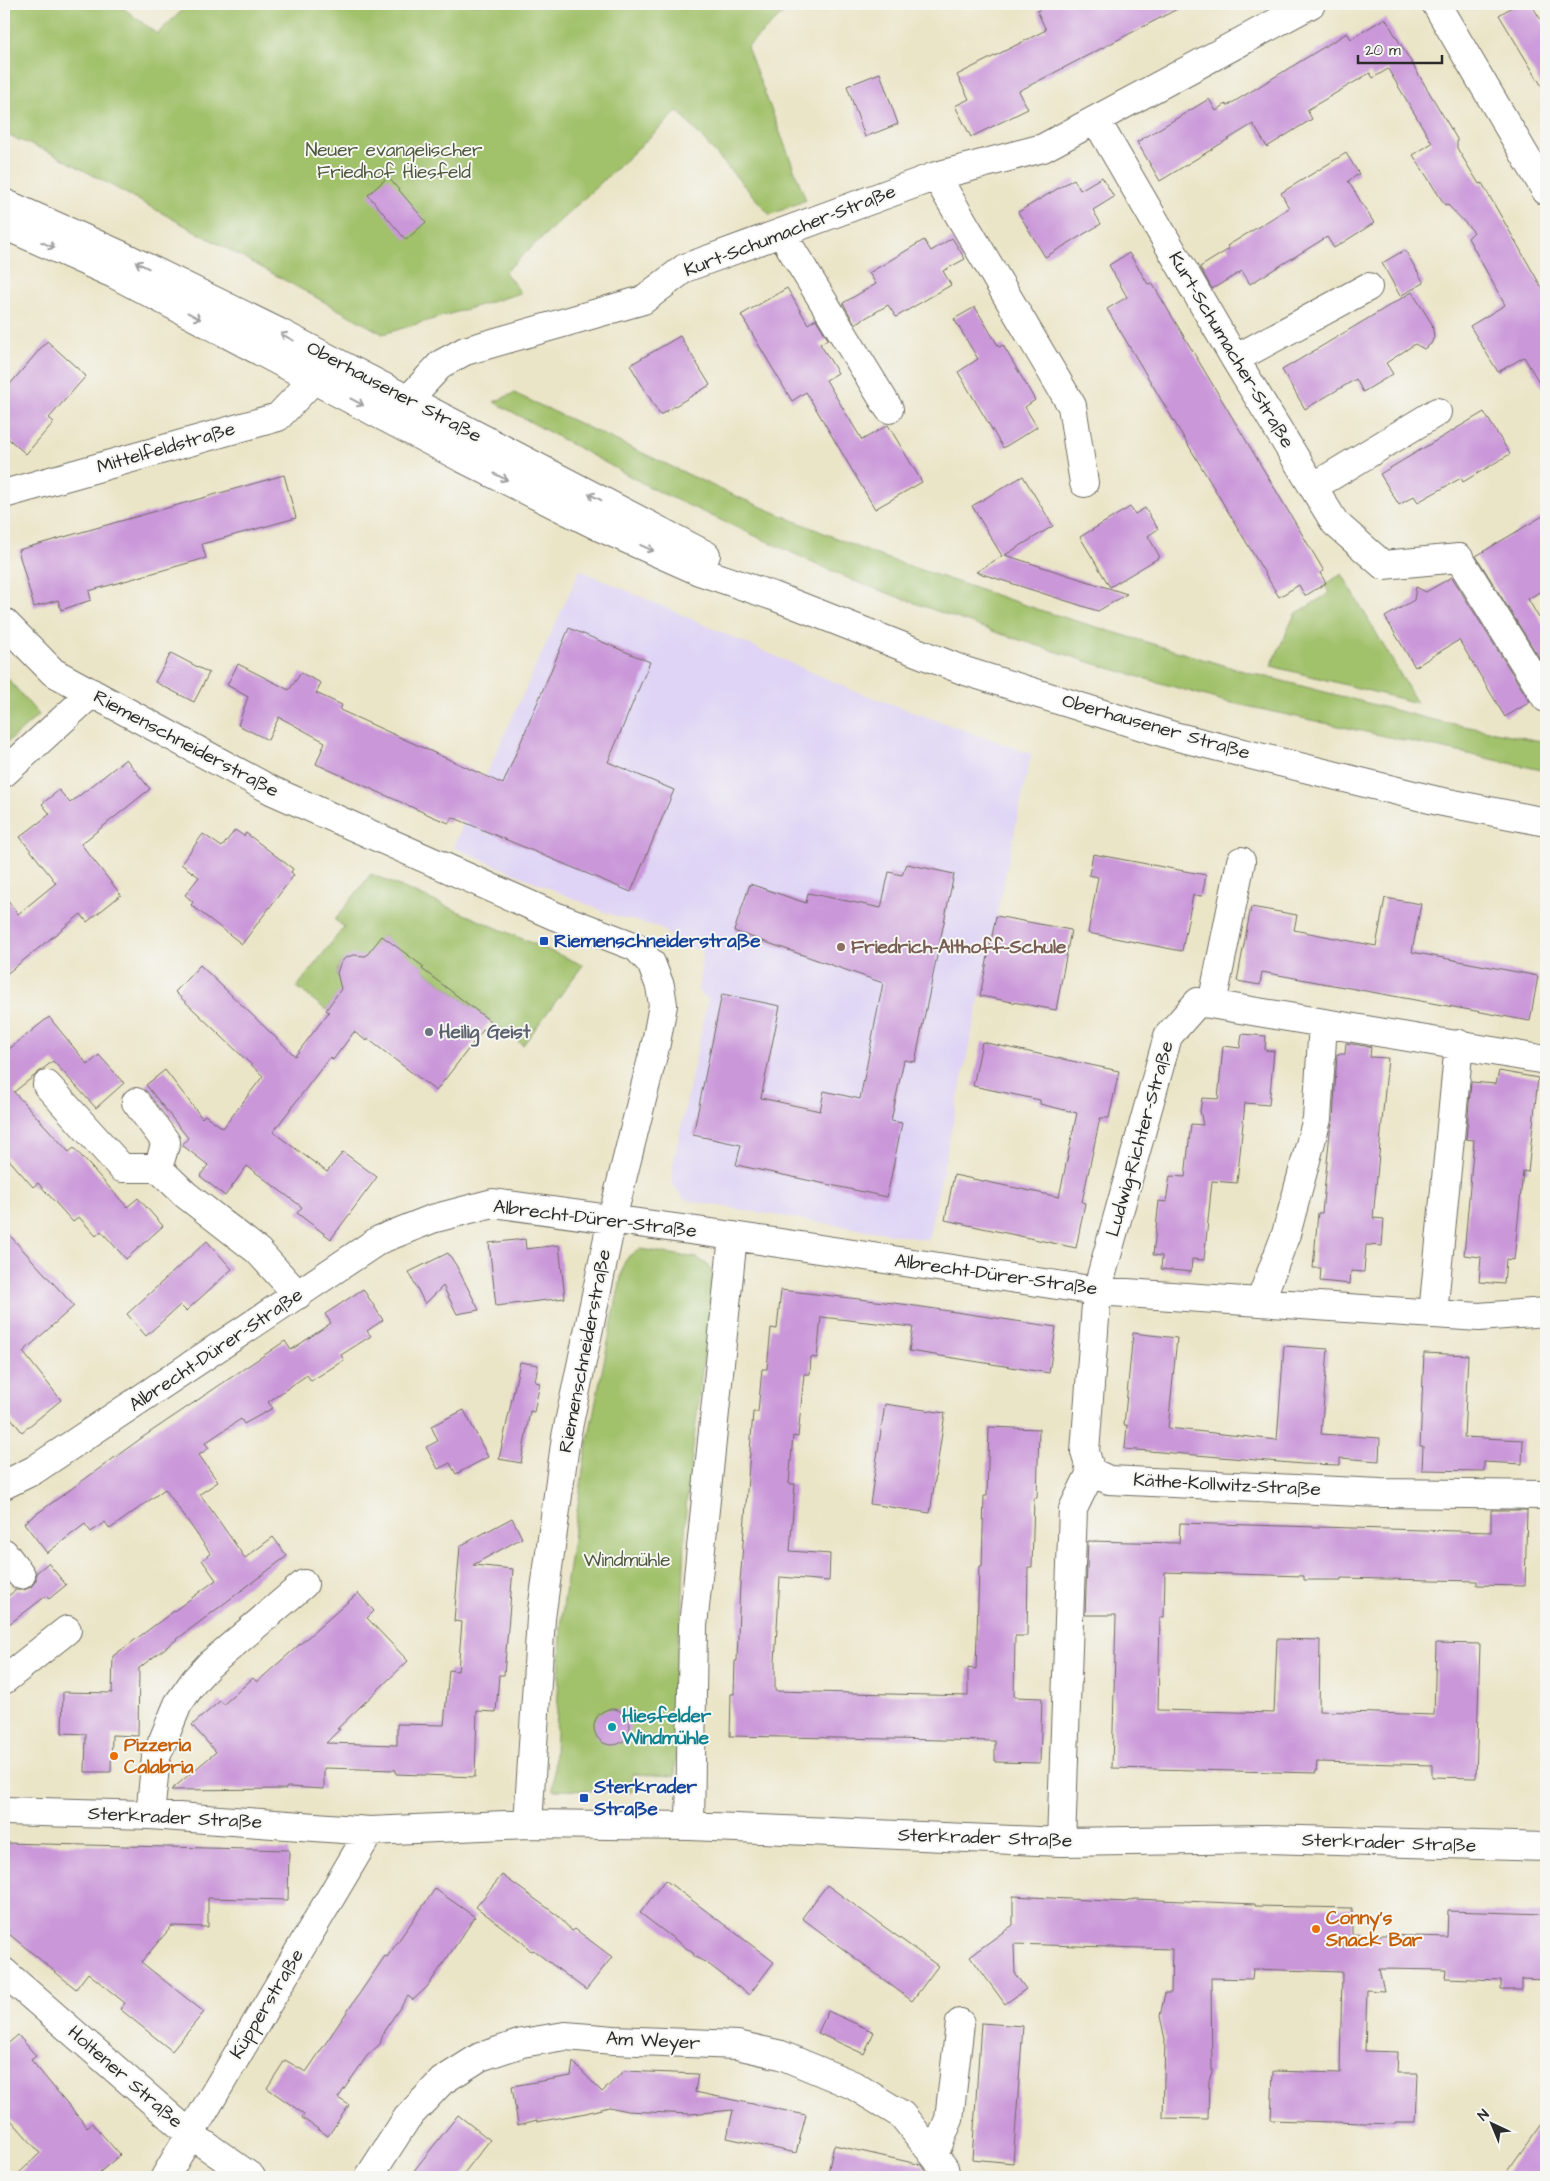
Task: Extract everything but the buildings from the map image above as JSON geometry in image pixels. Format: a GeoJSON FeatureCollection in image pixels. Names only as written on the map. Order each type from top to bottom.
{"type":"FeatureCollection","features":[{"type":"Feature","properties":{"kind":"street","name":"Kurt-Schumacher-Straße"},"geometry":{"type":"LineString","coordinates":[[408,400],[441,364],[465,351],[643,300],[685,268],[936,176],[1043,148],[1311,4]]}},
{"type":"Feature","properties":{"kind":"street"},"geometry":{"type":"LineString","coordinates":[[1436,4],[1546,191]]}},
{"type":"Feature","properties":{"kind":"street","name":"Kurt-Schumacher-Straße"},"geometry":{"type":"LineString","coordinates":[[1096,120],[1235,359],[1335,523],[1383,565],[1459,558],[1546,698]]}},
{"type":"Feature","properties":{"kind":"street"},"geometry":{"type":"LineString","coordinates":[[936,176],[1072,406],[1084,483]]}},
{"type":"Feature","properties":{"kind":"street","name":"Oberhausener Straße"},"geometry":{"type":"LineString","coordinates":[[4,203],[132,260],[278,332],[706,556],[776,597]]}},
{"type":"Feature","properties":{"kind":"street","name":"Oberhausener Straße"},"geometry":{"type":"LineString","coordinates":[[4,225],[116,275],[462,458],[602,528],[699,571],[776,597],[965,671],[1174,736],[1438,800],[1546,822]]}},
{"type":"Feature","properties":{"kind":"street"},"geometry":{"type":"LineString","coordinates":[[782,234],[889,409]]}},
{"type":"Feature","properties":{"kind":"street"},"geometry":{"type":"LineString","coordinates":[[1235,359],[1368,287]]}},
{"type":"Feature","properties":{"kind":"street","name":"Mittelfeldstraße"},"geometry":{"type":"LineString","coordinates":[[4,494],[278,417],[314,379]]}},
{"type":"Feature","properties":{"kind":"street"},"geometry":{"type":"LineString","coordinates":[[1313,486],[1438,412]]}},
{"type":"Feature","properties":{"kind":"street","name":"Riemenschneiderstraße"},"geometry":{"type":"LineString","coordinates":[[4,622],[53,672],[273,791],[555,916],[636,947],[651,963],[660,986],[663,1005],[656,1043],[612,1219],[566,1437],[541,1618],[528,1824]]}},
{"type":"Feature","properties":{"kind":"street"},"geometry":{"type":"LineString","coordinates":[[4,773],[92,693]]}},
{"type":"Feature","properties":{"kind":"street"},"geometry":{"type":"LineString","coordinates":[[1212,1004],[1241,861]]}},
{"type":"Feature","properties":{"kind":"street","name":"Ludwig-Richter-Straße"},"geometry":{"type":"LineString","coordinates":[[1097,1291],[1168,1036],[1198,1002],[1546,1060]]}},
{"type":"Feature","properties":{"kind":"street"},"geometry":{"type":"LineString","coordinates":[[1260,1302],[1286,1234],[1317,1120],[1323,1023]]}},
{"type":"Feature","properties":{"kind":"street"},"geometry":{"type":"LineString","coordinates":[[1433,1314],[1459,1044]]}},
{"type":"Feature","properties":{"kind":"street"},"geometry":{"type":"LineString","coordinates":[[47,1085],[122,1168],[158,1168],[186,1196],[258,1251],[298,1295]]}},
{"type":"Feature","properties":{"kind":"street"},"geometry":{"type":"LineString","coordinates":[[136,1102],[166,1142],[158,1168]]}},
{"type":"Feature","properties":{"kind":"street","name":"Albrecht-Dürer-Straße"},"geometry":{"type":"LineString","coordinates":[[4,1485],[34,1470],[379,1240],[432,1219],[493,1203],[733,1236],[1097,1291],[1479,1317],[1546,1312]]}},
{"type":"Feature","properties":{"kind":"street"},"geometry":{"type":"LineString","coordinates":[[690,1826],[693,1626],[733,1236]]}},
{"type":"Feature","properties":{"kind":"street"},"geometry":{"type":"LineString","coordinates":[[1061,1842],[1073,1508],[1090,1472],[1085,1452],[1097,1291]]}},
{"type":"Feature","properties":{"kind":"street","name":"Käthe-Kollwitz-Straße"},"geometry":{"type":"LineString","coordinates":[[1090,1472],[1109,1480],[1380,1493],[1546,1495]]}},
{"type":"Feature","properties":{"kind":"street"},"geometry":{"type":"LineString","coordinates":[[4,1553],[21,1576]]}},
{"type":"Feature","properties":{"kind":"street"},"geometry":{"type":"LineString","coordinates":[[150,1815],[156,1757],[178,1704],[195,1680],[209,1665],[304,1584]]}},
{"type":"Feature","properties":{"kind":"street"},"geometry":{"type":"LineString","coordinates":[[4,1680],[67,1630]]}},
{"type":"Feature","properties":{"kind":"street","name":"Sterkrader Straße"},"geometry":{"type":"LineString","coordinates":[[4,1810],[150,1815],[370,1831],[528,1824],[690,1826],[1061,1842],[1266,1839],[1546,1847]]}},
{"type":"Feature","properties":{"kind":"street","name":"Küpperstraße"},"geometry":{"type":"LineString","coordinates":[[165,2177],[370,1831]]}},
{"type":"Feature","properties":{"kind":"street","name":"Holtener Straße"},"geometry":{"type":"LineString","coordinates":[[4,1972],[190,2134],[251,2177]]}},
{"type":"Feature","properties":{"kind":"street"},"geometry":{"type":"LineString","coordinates":[[940,2166],[960,2022]]}},
{"type":"Feature","properties":{"kind":"street","name":"Am Weyer"},"geometry":{"type":"LineString","coordinates":[[369,2177],[407,2118],[442,2081],[480,2056],[522,2043],[565,2036],[737,2045],[781,2055],[854,2084],[902,2115],[940,2166]]}},
{"type":"Feature","properties":{"kind":"shaded area","name":"Friedrich-Althoff-Schule"},"geometry":{"type":"Polygon","coordinates":[[[580,570],[852,690],[1031,754],[928,1240],[684,1199],[673,1185],[673,1165],[708,999],[698,991],[703,951],[679,943],[659,927],[612,915],[453,847],[580,570]]]}},
{"type":"Feature","properties":{"kind":"green space","name":"Neuer evangelischer Friedhof Hiesfeld"},"geometry":{"type":"Polygon","coordinates":[[[4,4],[118,4],[157,34],[189,4],[793,4],[747,47],[806,200],[770,215],[678,111],[505,272],[521,293],[383,334],[54,154],[4,134],[4,4]]]}},
{"type":"Feature","properties":{"kind":"green space"},"geometry":{"type":"Polygon","coordinates":[[[514,393],[726,492],[874,554],[1043,611],[1236,669],[1433,720],[1546,742],[1546,771],[1223,701],[1105,667],[998,633],[854,581],[657,491],[494,402],[514,393]]]}},
{"type":"Feature","properties":{"kind":"green space"},"geometry":{"type":"Polygon","coordinates":[[[1342,574],[1417,703],[1271,666],[1295,614],[1330,593],[1324,585],[1342,574]]]}},
{"type":"Feature","properties":{"kind":"green space"},"geometry":{"type":"Polygon","coordinates":[[[4,674],[39,715],[4,745],[4,674]]]}},
{"type":"Feature","properties":{"kind":"green space"},"geometry":{"type":"Polygon","coordinates":[[[371,874],[583,965],[523,1045],[422,969],[423,967],[382,936],[365,958],[350,957],[340,964],[337,975],[343,987],[326,1010],[297,987],[344,927],[335,920],[371,874]]]}},
{"type":"Feature","properties":{"kind":"green space","name":"Windmühle"},"geometry":{"type":"Polygon","coordinates":[[[640,1249],[697,1258],[708,1265],[713,1276],[686,1508],[682,1620],[678,1637],[675,1776],[632,1774],[632,1792],[553,1790],[562,1614],[586,1450],[624,1263],[629,1256],[640,1249]]]}},
{"type":"Feature","properties":{"kind":"place","name":"Riemenschneiderstraße"},"geometry":{"type":"Point","coordinates":[544,941]}},
{"type":"Feature","properties":{"kind":"place","name":"Friedrich-Althoff-Schule"},"geometry":{"type":"Point","coordinates":[841,947]}},
{"type":"Feature","properties":{"kind":"place","name":"Heilig Geist"},"geometry":{"type":"Point","coordinates":[429,1032]}},
{"type":"Feature","properties":{"kind":"place","name":"Hiesfelder Windmühle"},"geometry":{"type":"Point","coordinates":[612,1727]}},
{"type":"Feature","properties":{"kind":"place","name":"Pizzeria Calabria"},"geometry":{"type":"Point","coordinates":[114,1756]}},
{"type":"Feature","properties":{"kind":"place","name":"Sterkrader Straße"},"geometry":{"type":"Point","coordinates":[584,1798]}},
{"type":"Feature","properties":{"kind":"place","name":"Conny's Snack Bar"},"geometry":{"type":"Point","coordinates":[1316,1929]}}]}
